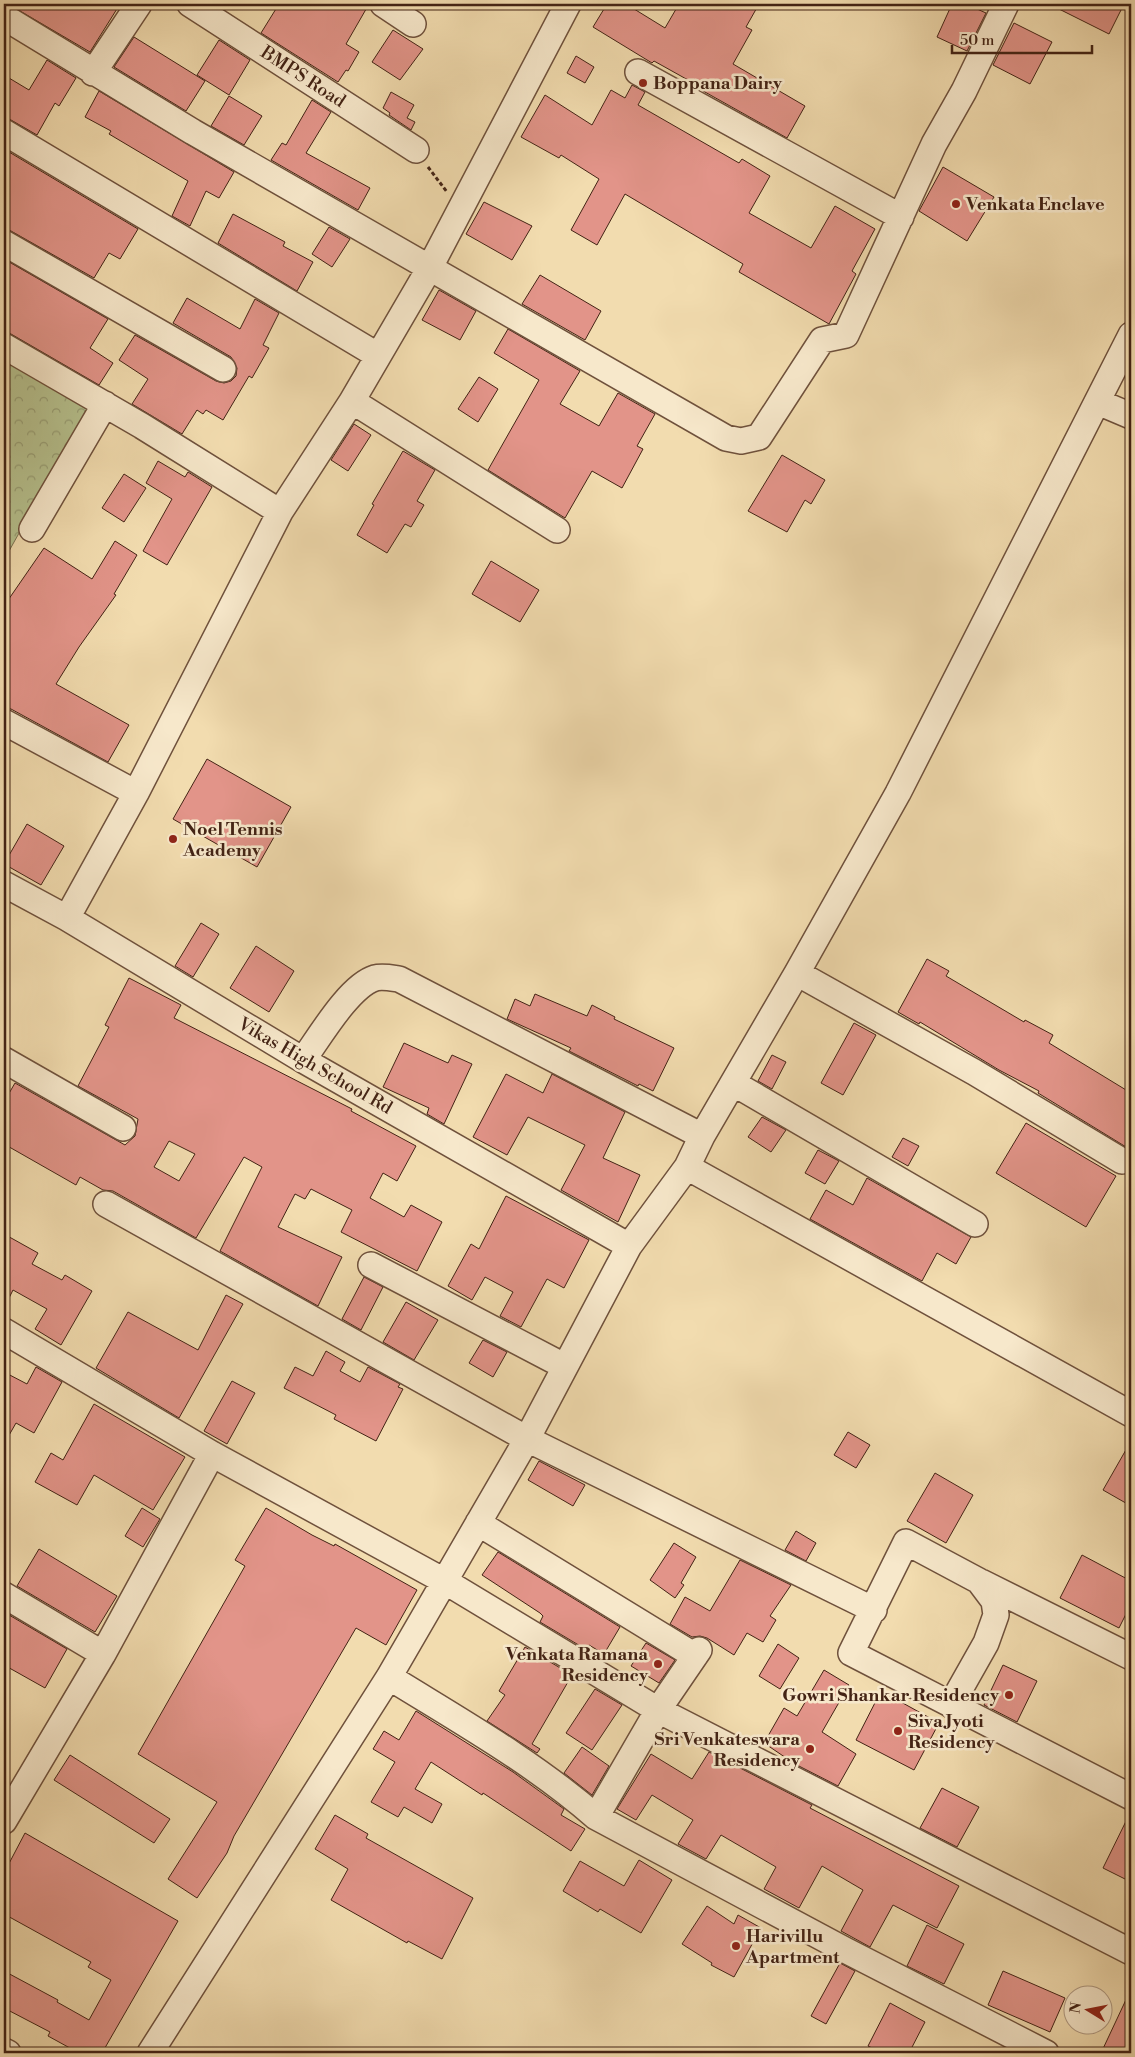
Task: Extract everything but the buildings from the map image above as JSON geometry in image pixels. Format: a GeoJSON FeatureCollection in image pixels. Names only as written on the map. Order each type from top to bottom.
{"type":"FeatureCollection","features":[{"type":"Feature","properties":{"kind":"street"},"geometry":{"type":"LineString","coordinates":[[93,73],[139,4]]}},
{"type":"Feature","properties":{"kind":"street","name":"BMPS Road"},"geometry":{"type":"LineString","coordinates":[[190,4],[416,150]]}},
{"type":"Feature","properties":{"kind":"street"},"geometry":{"type":"LineString","coordinates":[[383,4],[413,24]]}},
{"type":"Feature","properties":{"kind":"street"},"geometry":{"type":"LineString","coordinates":[[67,918],[136,793],[280,512],[352,401],[376,355],[429,269],[568,4]]}},
{"type":"Feature","properties":{"kind":"street"},"geometry":{"type":"LineString","coordinates":[[4,17],[93,73],[429,269],[726,438],[741,441],[759,436],[822,340],[846,335],[934,144],[964,91],[1006,4]]}},
{"type":"Feature","properties":{"kind":"street"},"geometry":{"type":"LineString","coordinates":[[638,72],[901,217]]}},
{"type":"Feature","properties":{"kind":"street"},"geometry":{"type":"LineString","coordinates":[[4,132],[376,355]]}},
{"type":"Feature","properties":{"kind":"street"},"geometry":{"type":"LineString","coordinates":[[4,243],[223,369]]}},
{"type":"Feature","properties":{"kind":"street"},"geometry":{"type":"LineString","coordinates":[[150,2053],[389,1677],[446,1582],[527,1439],[629,1246],[687,1167],[702,1136],[797,973],[898,793],[1131,335]]}},
{"type":"Feature","properties":{"kind":"street"},"geometry":{"type":"LineString","coordinates":[[4,346],[105,404],[280,512]]}},
{"type":"Feature","properties":{"kind":"street"},"geometry":{"type":"LineString","coordinates":[[352,401],[556,530]]}},
{"type":"Feature","properties":{"kind":"street"},"geometry":{"type":"LineString","coordinates":[[1098,402],[1131,416]]}},
{"type":"Feature","properties":{"kind":"street"},"geometry":{"type":"LineString","coordinates":[[32,529],[105,404]]}},
{"type":"Feature","properties":{"kind":"street"},"geometry":{"type":"LineString","coordinates":[[4,722],[136,793]]}},
{"type":"Feature","properties":{"kind":"street","name":"Vikas High School Rd"},"geometry":{"type":"LineString","coordinates":[[4,884],[67,918],[303,1060],[629,1246]]}},
{"type":"Feature","properties":{"kind":"street"},"geometry":{"type":"LineString","coordinates":[[797,973],[974,1072],[1122,1161]]}},
{"type":"Feature","properties":{"kind":"street"},"geometry":{"type":"LineString","coordinates":[[303,1060],[341,1008],[362,984],[377,978],[399,979],[702,1136]]}},
{"type":"Feature","properties":{"kind":"street"},"geometry":{"type":"LineString","coordinates":[[4,1060],[123,1128]]}},
{"type":"Feature","properties":{"kind":"street"},"geometry":{"type":"LineString","coordinates":[[733,1083],[975,1224]]}},
{"type":"Feature","properties":{"kind":"street"},"geometry":{"type":"LineString","coordinates":[[687,1167],[1131,1414]]}},
{"type":"Feature","properties":{"kind":"street"},"geometry":{"type":"LineString","coordinates":[[106,1204],[527,1439],[874,1610]]}},
{"type":"Feature","properties":{"kind":"street"},"geometry":{"type":"LineString","coordinates":[[371,1265],[564,1366]]}},
{"type":"Feature","properties":{"kind":"street"},"geometry":{"type":"LineString","coordinates":[[4,1331],[212,1454],[446,1582],[658,1710],[1131,1952]]}},
{"type":"Feature","properties":{"kind":"street"},"geometry":{"type":"LineString","coordinates":[[4,1821],[104,1654],[212,1454]]}},
{"type":"Feature","properties":{"kind":"street"},"geometry":{"type":"LineString","coordinates":[[478,1524],[697,1653],[658,1710],[596,1817]]}},
{"type":"Feature","properties":{"kind":"street"},"geometry":{"type":"LineString","coordinates":[[1131,1657],[979,1581],[906,1542],[874,1610],[851,1653],[1131,1797]]}},
{"type":"Feature","properties":{"kind":"street"},"geometry":{"type":"LineString","coordinates":[[951,1705],[986,1643],[996,1615],[994,1600],[979,1581]]}},
{"type":"Feature","properties":{"kind":"street"},"geometry":{"type":"LineString","coordinates":[[4,1595],[104,1654]]}},
{"type":"Feature","properties":{"kind":"street"},"geometry":{"type":"LineString","coordinates":[[389,1677],[515,1754],[561,1786],[596,1817],[845,1950],[1046,2053]]}},
{"type":"Feature","properties":{"kind":"street"},"geometry":{"type":"LineString","coordinates":[[4,2051],[8,2053]]}},
{"type":"Feature","properties":{"kind":"path"},"geometry":{"type":"LineString","coordinates":[[416,150],[460,209]]}},
{"type":"Feature","properties":{"kind":"green space"},"geometry":{"type":"Polygon","coordinates":[[[4,357],[90,406],[4,560],[4,357]]]}},
{"type":"Feature","properties":{"kind":"place","name":"Boppana Dairy"},"geometry":{"type":"Point","coordinates":[643,83]}},
{"type":"Feature","properties":{"kind":"place","name":"Venkata Enclave"},"geometry":{"type":"Point","coordinates":[956,204]}},
{"type":"Feature","properties":{"kind":"place","name":"Noel Tennis Academy"},"geometry":{"type":"Point","coordinates":[173,839]}},
{"type":"Feature","properties":{"kind":"place","name":"Venkata Ramana Residency"},"geometry":{"type":"Point","coordinates":[658,1664]}},
{"type":"Feature","properties":{"kind":"place","name":"Gowri Shankar Residency"},"geometry":{"type":"Point","coordinates":[1009,1695]}},
{"type":"Feature","properties":{"kind":"place","name":"Siva Jyoti Residency"},"geometry":{"type":"Point","coordinates":[898,1731]}},
{"type":"Feature","properties":{"kind":"place","name":"Sri Venkateswara Residency"},"geometry":{"type":"Point","coordinates":[810,1749]}},
{"type":"Feature","properties":{"kind":"place","name":"Harivillu Apartment"},"geometry":{"type":"Point","coordinates":[736,1946]}}]}
